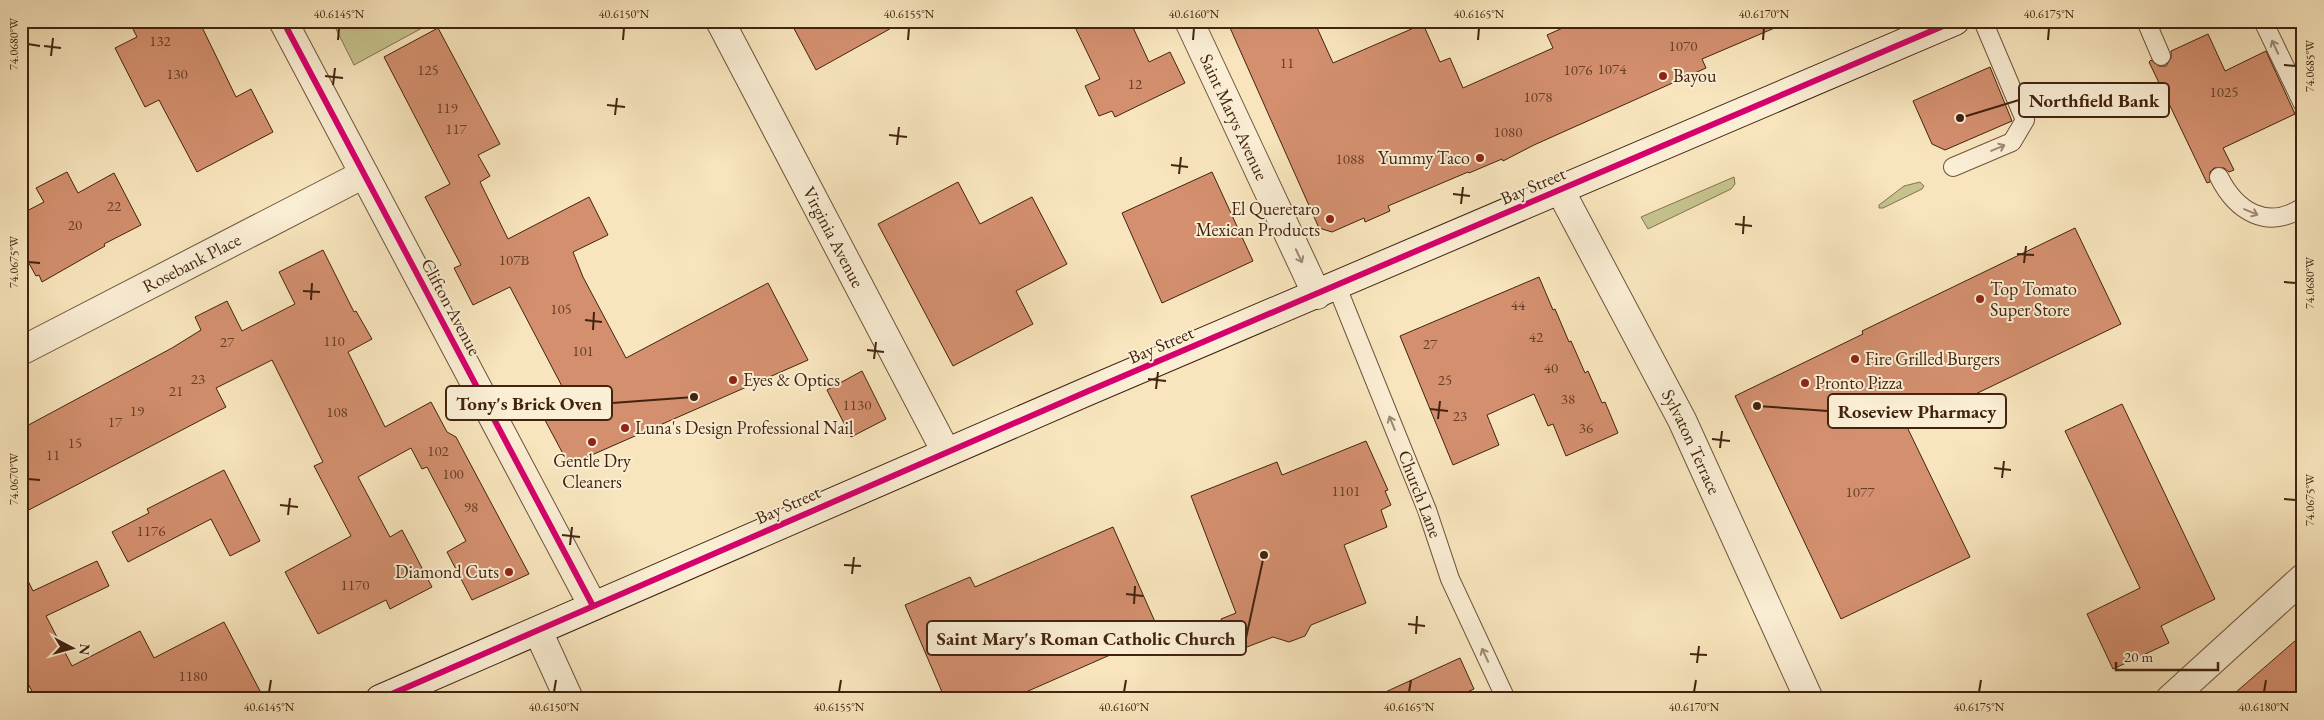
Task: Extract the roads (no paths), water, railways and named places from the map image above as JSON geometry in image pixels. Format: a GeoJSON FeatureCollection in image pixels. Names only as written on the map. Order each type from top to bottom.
{"type":"FeatureCollection","features":[{"type":"Feature","properties":{"kind":"street","name":"Clifton Avenue"},"geometry":{"type":"LineString","coordinates":[[283,21],[592,606]]}},
{"type":"Feature","properties":{"kind":"street","name":"Virginia Avenue"},"geometry":{"type":"LineString","coordinates":[[720,21],[946,452]]}},
{"type":"Feature","properties":{"kind":"street","name":"Saint Marys Avenue"},"geometry":{"type":"LineString","coordinates":[[1189,21],[1327,291]]}},
{"type":"Feature","properties":{"kind":"street","name":"Bay Street"},"geometry":{"type":"LineString","coordinates":[[380,699],[946,452],[1327,291],[1955,21]]}},
{"type":"Feature","properties":{"kind":"street","name":"Rosebank Place"},"geometry":{"type":"LineString","coordinates":[[21,351],[364,174]]}},
{"type":"Feature","properties":{"kind":"street","name":"Sylvaton Terrace"},"geometry":{"type":"LineString","coordinates":[[1560,190],[1682,420],[1809,699]]}},
{"type":"Feature","properties":{"kind":"street"},"geometry":{"type":"LineString","coordinates":[[2170,699],[2303,578]]}},
{"type":"Feature","properties":{"kind":"street"},"geometry":{"type":"LineString","coordinates":[[538,631],[569,699]]}},
{"type":"Feature","properties":{"kind":"lane"},"geometry":{"type":"LineString","coordinates":[[1953,167],[2012,142],[2025,120],[1983,21]]}},
{"type":"Feature","properties":{"kind":"lane"},"geometry":{"type":"LineString","coordinates":[[2146,21],[2161,56]]}},
{"type":"Feature","properties":{"kind":"lane"},"geometry":{"type":"LineString","coordinates":[[2263,21],[2303,104]]}},
{"type":"Feature","properties":{"kind":"lane"},"geometry":{"type":"LineString","coordinates":[[2219,177],[2235,203],[2246,211],[2274,218],[2289,214],[2303,207]]}},
{"type":"Feature","properties":{"kind":"lane","name":"Church Lane"},"geometry":{"type":"LineString","coordinates":[[1327,291],[1427,510],[1450,579],[1506,699]]}},
{"type":"Feature","properties":{"kind":"place","name":"Bayou"},"geometry":{"type":"Point","coordinates":[1663,76]}},
{"type":"Feature","properties":{"kind":"place","name":"Northfield Bank"},"geometry":{"type":"Point","coordinates":[1960,118]}},
{"type":"Feature","properties":{"kind":"place","name":"Yummy Taco"},"geometry":{"type":"Point","coordinates":[1480,158]}},
{"type":"Feature","properties":{"kind":"place","name":"El Queretaro Mexican Products"},"geometry":{"type":"Point","coordinates":[1330,219]}},
{"type":"Feature","properties":{"kind":"place","name":"Top Tomato Super Store"},"geometry":{"type":"Point","coordinates":[1980,299]}},
{"type":"Feature","properties":{"kind":"place","name":"Fire Grilled Burgers"},"geometry":{"type":"Point","coordinates":[1855,359]}},
{"type":"Feature","properties":{"kind":"place","name":"Eyes & Optics"},"geometry":{"type":"Point","coordinates":[733,380]}},
{"type":"Feature","properties":{"kind":"place","name":"Pronto Pizza"},"geometry":{"type":"Point","coordinates":[1805,383]}},
{"type":"Feature","properties":{"kind":"place","name":"Tony's Brick Oven"},"geometry":{"type":"Point","coordinates":[694,397]}},
{"type":"Feature","properties":{"kind":"place","name":"Roseview Pharmacy"},"geometry":{"type":"Point","coordinates":[1757,406]}},
{"type":"Feature","properties":{"kind":"place","name":"Luna's Design Professional Nail"},"geometry":{"type":"Point","coordinates":[625,428]}},
{"type":"Feature","properties":{"kind":"place","name":"Gentle Dry Cleaners"},"geometry":{"type":"Point","coordinates":[592,442]}},
{"type":"Feature","properties":{"kind":"place","name":"Saint Mary's Roman Catholic Church"},"geometry":{"type":"Point","coordinates":[1264,555]}},
{"type":"Feature","properties":{"kind":"place","name":"Diamond Cuts"},"geometry":{"type":"Point","coordinates":[509,572]}}]}
